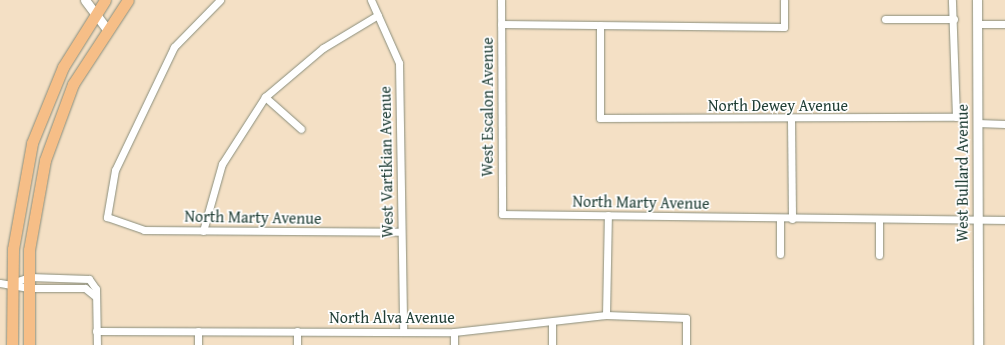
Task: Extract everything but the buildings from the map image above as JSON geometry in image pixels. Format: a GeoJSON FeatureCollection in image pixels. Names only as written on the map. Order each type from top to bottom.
{"type":"FeatureCollection","features":[{"type":"Feature","properties":{"kind":"main road"},"geometry":{"type":"LineString","coordinates":[[12,345],[12,283],[16,214],[32,143],[63,67],[96,12],[105,0]]}},
{"type":"Feature","properties":{"kind":"main road"},"geometry":{"type":"LineString","coordinates":[[29,345],[29,283],[33,219],[44,160],[73,84],[106,28],[128,0]]}},
{"type":"Feature","properties":{"kind":"street"},"geometry":{"type":"LineString","coordinates":[[85,0],[96,12],[106,28]]}},
{"type":"Feature","properties":{"kind":"street","name":"North Marty Avenue"},"geometry":{"type":"LineString","coordinates":[[220,0],[174,47],[115,170],[107,217],[144,230],[400,232]]}},
{"type":"Feature","properties":{"kind":"street","name":"West Vartikian Avenue"},"geometry":{"type":"LineString","coordinates":[[371,0],[399,63],[400,232],[403,330]]}},
{"type":"Feature","properties":{"kind":"street","name":"West Escalon Avenue"},"geometry":{"type":"LineString","coordinates":[[501,0],[502,214]]}},
{"type":"Feature","properties":{"kind":"street"},"geometry":{"type":"LineString","coordinates":[[501,24],[784,27],[784,0]]}},
{"type":"Feature","properties":{"kind":"street","name":"West Bullard Avenue"},"geometry":{"type":"LineString","coordinates":[[952,0],[954,19],[956,117]]}},
{"type":"Feature","properties":{"kind":"street","name":"West Bullard Avenue"},"geometry":{"type":"LineString","coordinates":[[977,0],[978,345]]}},
{"type":"Feature","properties":{"kind":"street"},"geometry":{"type":"LineString","coordinates":[[203,231],[222,164],[265,97],[323,48],[378,15]]}},
{"type":"Feature","properties":{"kind":"street"},"geometry":{"type":"LineString","coordinates":[[885,19],[954,19]]}},
{"type":"Feature","properties":{"kind":"street"},"geometry":{"type":"LineString","coordinates":[[977,24],[1005,24]]}},
{"type":"Feature","properties":{"kind":"street","name":"North Dewey Avenue"},"geometry":{"type":"LineString","coordinates":[[600,25],[600,118],[791,120],[956,117]]}},
{"type":"Feature","properties":{"kind":"street"},"geometry":{"type":"LineString","coordinates":[[265,97],[301,129]]}},
{"type":"Feature","properties":{"kind":"street"},"geometry":{"type":"LineString","coordinates":[[791,120],[792,219]]}},
{"type":"Feature","properties":{"kind":"street"},"geometry":{"type":"LineString","coordinates":[[977,123],[1005,124]]}},
{"type":"Feature","properties":{"kind":"street","name":"North Marty Avenue"},"geometry":{"type":"LineString","coordinates":[[502,214],[780,219],[1005,220]]}},
{"type":"Feature","properties":{"kind":"street"},"geometry":{"type":"LineString","coordinates":[[606,315],[608,215]]}},
{"type":"Feature","properties":{"kind":"street"},"geometry":{"type":"LineString","coordinates":[[780,219],[780,254]]}},
{"type":"Feature","properties":{"kind":"street"},"geometry":{"type":"LineString","coordinates":[[879,219],[879,255]]}},
{"type":"Feature","properties":{"kind":"street"},"geometry":{"type":"LineString","coordinates":[[12,283],[85,278],[93,283],[96,297],[97,345]]}},
{"type":"Feature","properties":{"kind":"street"},"geometry":{"type":"LineString","coordinates":[[0,283],[29,283],[85,288],[96,297]]}},
{"type":"Feature","properties":{"kind":"street","name":"North Alva Avenue"},"geometry":{"type":"LineString","coordinates":[[96,331],[403,330],[454,332],[606,315],[686,318],[686,345]]}},
{"type":"Feature","properties":{"kind":"street"},"geometry":{"type":"LineString","coordinates":[[552,322],[552,345]]}},
{"type":"Feature","properties":{"kind":"street"},"geometry":{"type":"LineString","coordinates":[[198,331],[198,345]]}},
{"type":"Feature","properties":{"kind":"street"},"geometry":{"type":"LineString","coordinates":[[297,331],[297,345]]}},
{"type":"Feature","properties":{"kind":"street"},"geometry":{"type":"LineString","coordinates":[[454,332],[454,345]]}}]}
